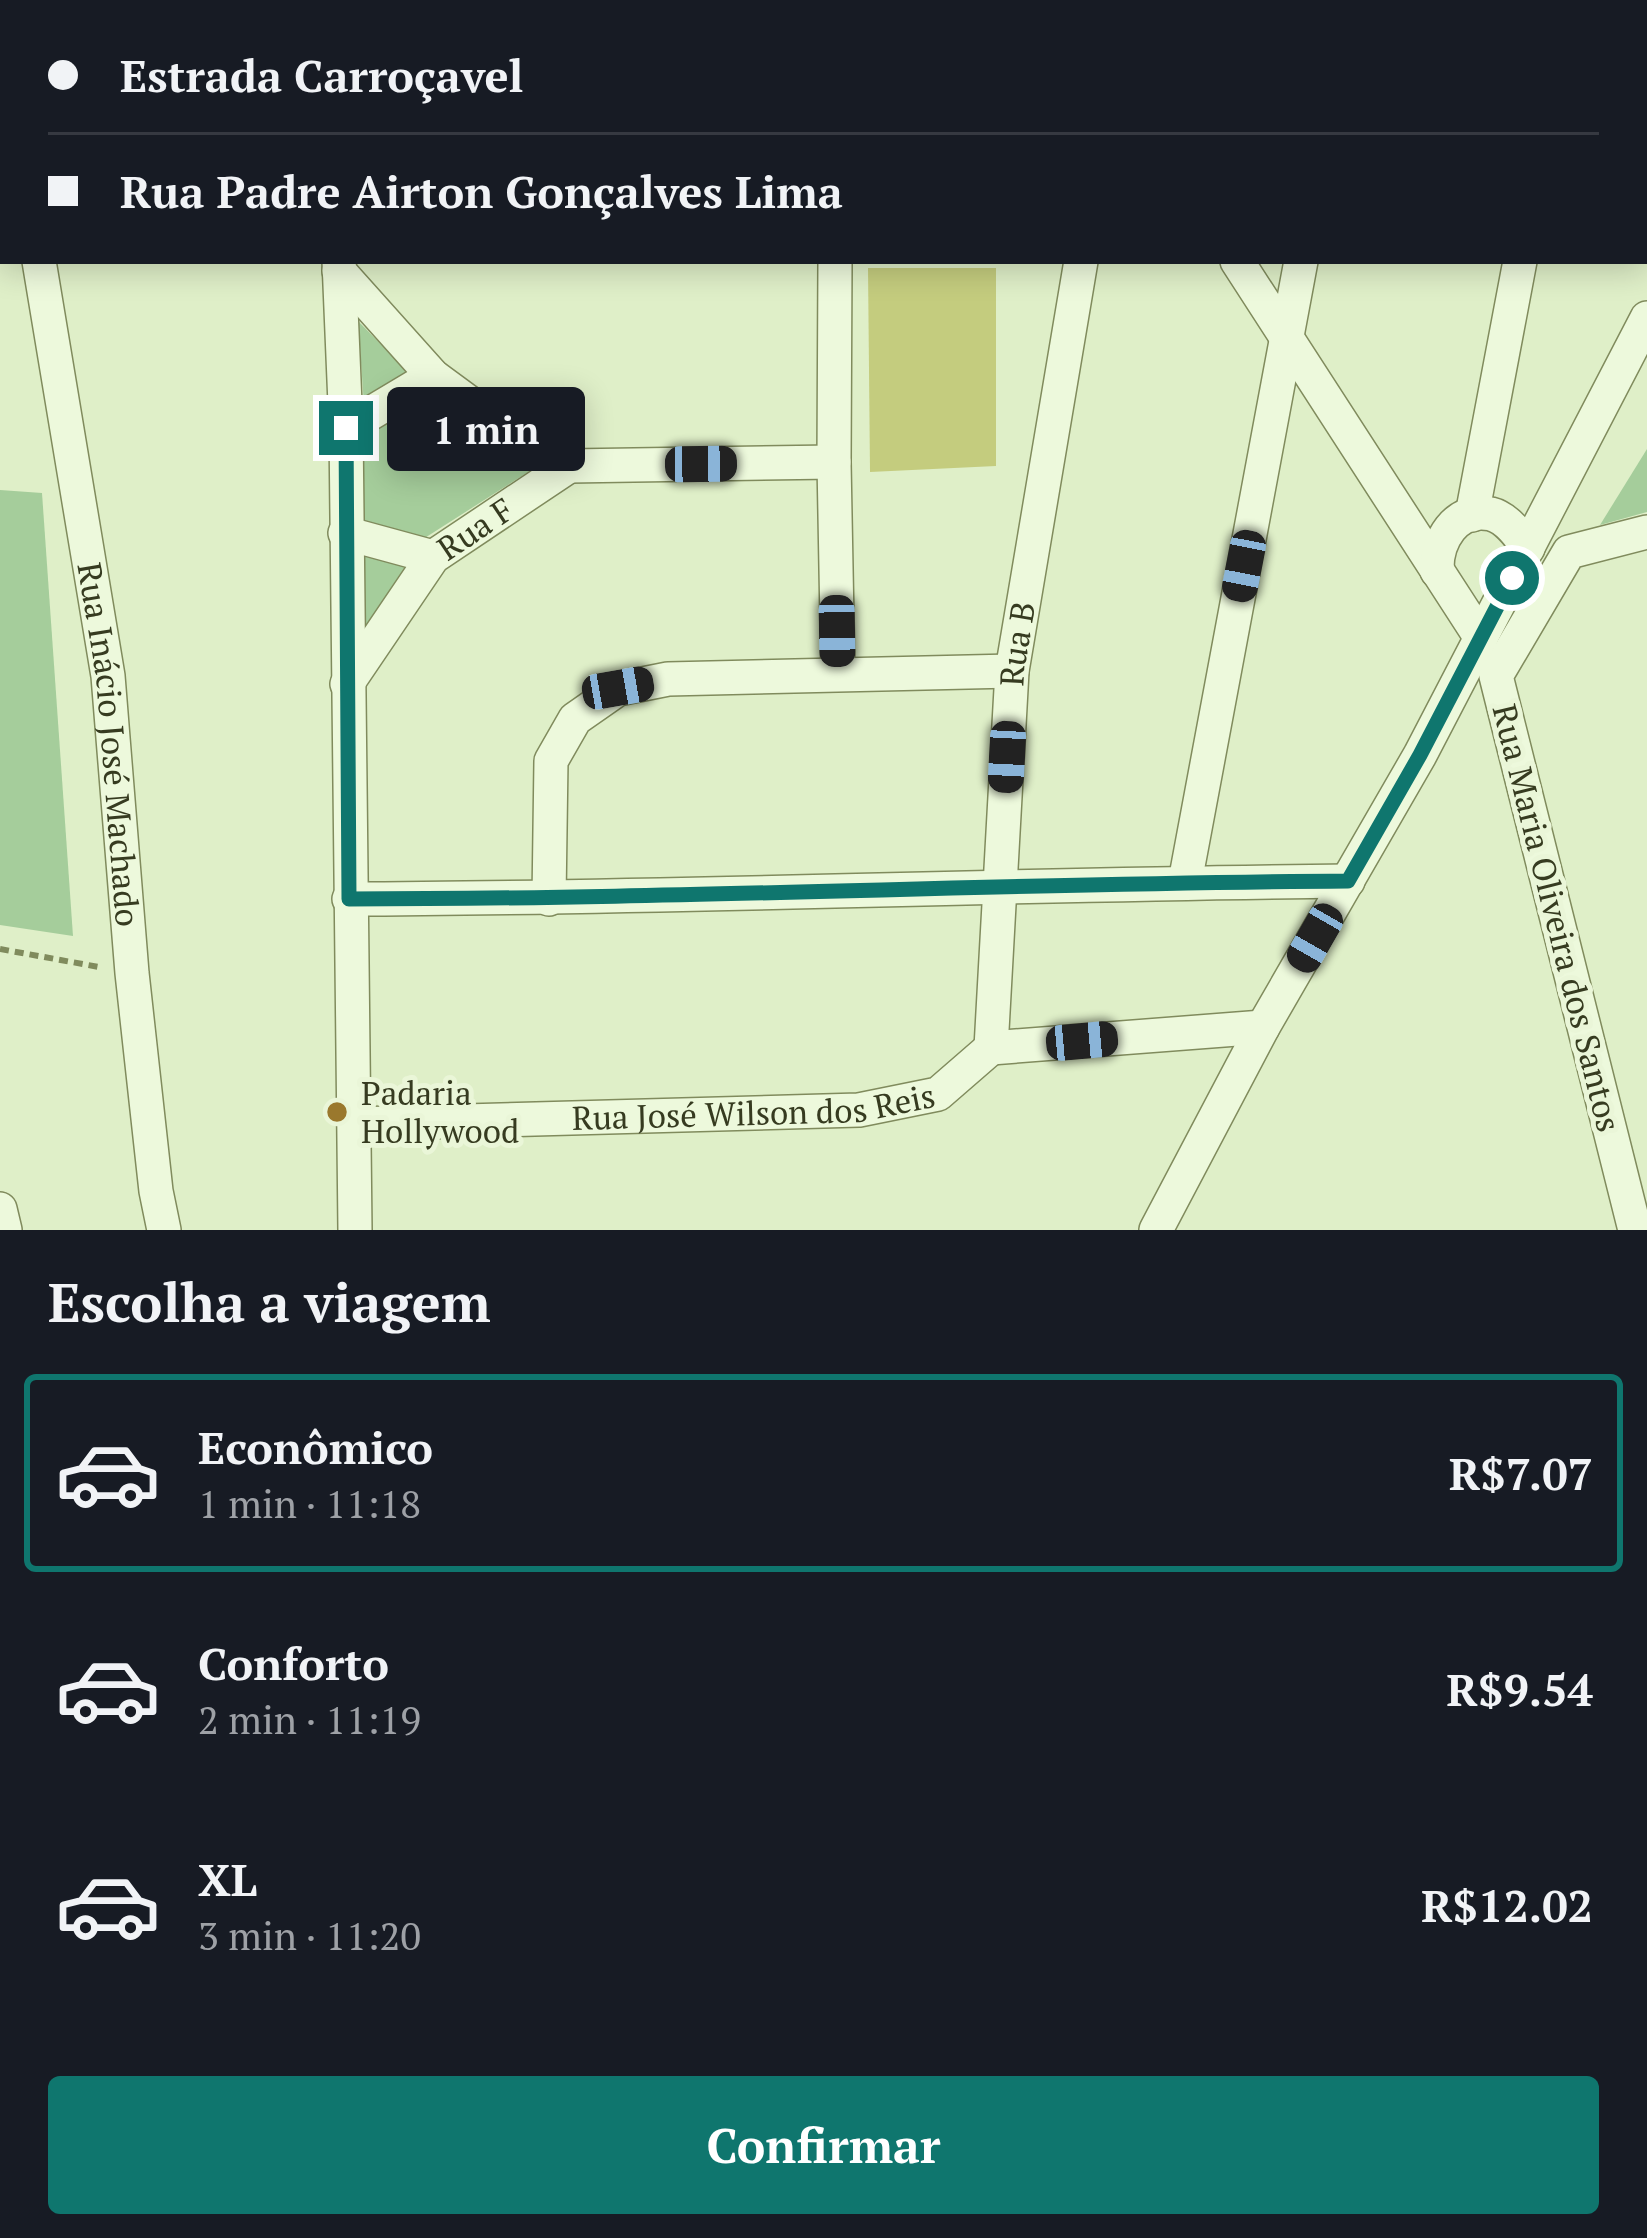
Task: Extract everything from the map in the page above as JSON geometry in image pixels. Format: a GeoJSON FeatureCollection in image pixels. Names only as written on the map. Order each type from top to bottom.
{"type":"FeatureCollection","features":[{"type":"Feature","properties":{"kind":"street","name":"Rua Inácio José Machado"},"geometry":{"type":"LineString","coordinates":[[39,264],[108,676],[132,973],[164,1230]]}},
{"type":"Feature","properties":{"kind":"street"},"geometry":{"type":"LineString","coordinates":[[835,264],[838,674]]}},
{"type":"Feature","properties":{"kind":"street","name":"Rua B"},"geometry":{"type":"LineString","coordinates":[[991,1048],[1012,671],[1080,264]]}},
{"type":"Feature","properties":{"kind":"street"},"geometry":{"type":"LineString","coordinates":[[1239,264],[1481,638]]}},
{"type":"Feature","properties":{"kind":"street"},"geometry":{"type":"LineString","coordinates":[[1185,882],[1300,264]]}},
{"type":"Feature","properties":{"kind":"street"},"geometry":{"type":"LineString","coordinates":[[1472,515],[1519,264]]}},
{"type":"Feature","properties":{"kind":"street"},"geometry":{"type":"LineString","coordinates":[[339,266],[433,376],[505,429],[569,466],[834,462]]}},
{"type":"Feature","properties":{"kind":"street"},"geometry":{"type":"LineString","coordinates":[[339,266],[346,428],[355,1230]]}},
{"type":"Feature","properties":{"kind":"street"},"geometry":{"type":"LineString","coordinates":[[1156,1230],[1263,1027],[1420,755],[1647,318]]}},
{"type":"Feature","properties":{"kind":"street"},"geometry":{"type":"LineString","coordinates":[[346,428],[433,376]]}},
{"type":"Feature","properties":{"kind":"street","name":"Rua F"},"geometry":{"type":"LineString","coordinates":[[347,684],[433,556],[569,466]]}},
{"type":"Feature","properties":{"kind":"street"},"geometry":{"type":"LineString","coordinates":[[1437,571],[1436,553],[1444,536],[1453,524],[1472,515],[1490,514],[1503,521],[1528,548]]}},
{"type":"Feature","properties":{"kind":"street","name":"Rua Maria Oliveira dos Santos"},"geometry":{"type":"LineString","coordinates":[[1635,1230],[1496,676],[1569,552],[1647,532]]}},
{"type":"Feature","properties":{"kind":"street"},"geometry":{"type":"LineString","coordinates":[[345,533],[433,556]]}},
{"type":"Feature","properties":{"kind":"street"},"geometry":{"type":"LineString","coordinates":[[549,898],[551,760],[575,719],[618,688],[668,680],[1012,671]]}},
{"type":"Feature","properties":{"kind":"street"},"geometry":{"type":"LineString","coordinates":[[349,899],[1348,881]]}},
{"type":"Feature","properties":{"kind":"street"},"geometry":{"type":"LineString","coordinates":[[991,1048],[1263,1027]]}},
{"type":"Feature","properties":{"kind":"street","name":"Rua José Wilson dos Reis"},"geometry":{"type":"LineString","coordinates":[[355,1124],[859,1110],[938,1094],[991,1048]]}},
{"type":"Feature","properties":{"kind":"street"},"geometry":{"type":"LineString","coordinates":[[0,1209],[5,1230]]}},
{"type":"Feature","properties":{"kind":"path"},"geometry":{"type":"LineString","coordinates":[[0,949],[132,973]]}},
{"type":"Feature","properties":{"kind":"green space"},"geometry":{"type":"Polygon","coordinates":[[[358,321],[411,375],[364,404],[358,321]]]}},
{"type":"Feature","properties":{"kind":"green space"},"geometry":{"type":"Polygon","coordinates":[[[423,395],[536,467],[420,541],[368,528],[357,515],[359,436],[423,395]]]}},
{"type":"Feature","properties":{"kind":"green space"},"geometry":{"type":"Polygon","coordinates":[[[1647,449],[1647,512],[1600,525],[1647,449]]]}},
{"type":"Feature","properties":{"kind":"green space"},"geometry":{"type":"Polygon","coordinates":[[[0,490],[42,493],[73,936],[0,925],[0,490]]]}},
{"type":"Feature","properties":{"kind":"green space"},"geometry":{"type":"Polygon","coordinates":[[[357,551],[409,566],[358,640],[357,551]]]}},
{"type":"Feature","properties":{"kind":"building"},"geometry":{"type":"Polygon","coordinates":[[[868,268],[996,268],[996,466],[870,472],[868,268]]]}},
{"type":"Feature","properties":{"kind":"place","name":"Padaria Hollywood"},"geometry":{"type":"Point","coordinates":[337,1112]}},
{"type":"Feature","properties":{"kind":"route"},"geometry":{"type":"LineString","coordinates":[[346,428],[349,899],[1348,881],[1512,578]]}}]}
